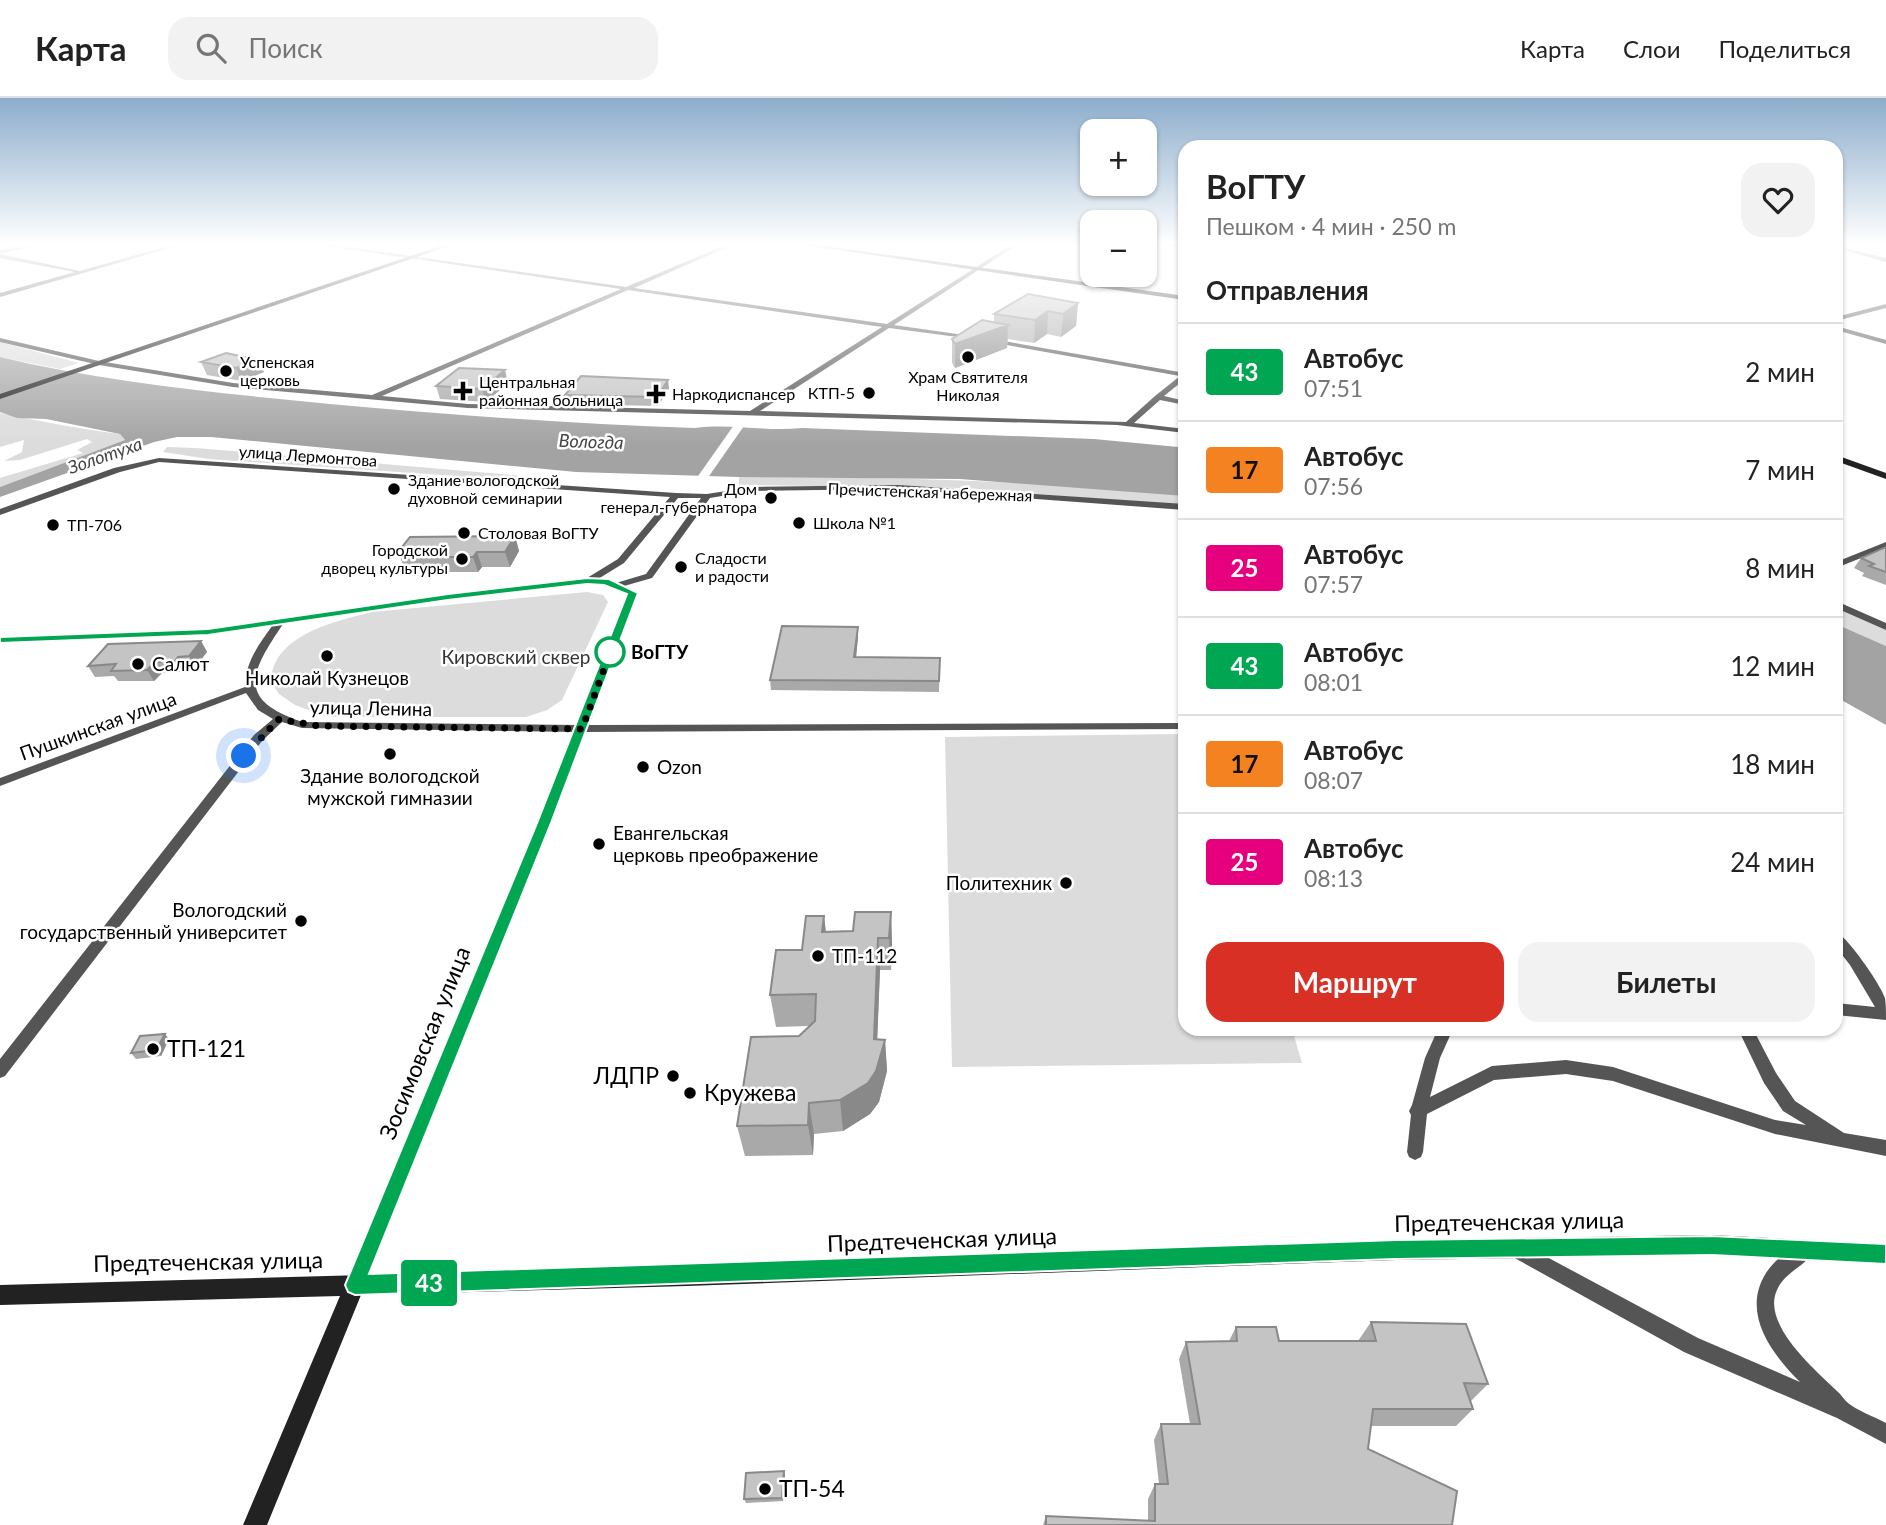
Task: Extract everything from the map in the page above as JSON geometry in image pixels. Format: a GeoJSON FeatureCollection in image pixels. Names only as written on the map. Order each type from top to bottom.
{"type":"FeatureCollection","features":[{"type":"Feature","properties":{"kind":"street"},"geometry":{"type":"LineString","coordinates":[[0,397],[251,312]]}},
{"type":"Feature","properties":{"kind":"street"},"geometry":{"type":"LineString","coordinates":[[374,397],[569,312]]}},
{"type":"Feature","properties":{"kind":"street"},"geometry":{"type":"LineString","coordinates":[[788,312],[1178,374]]}},
{"type":"Feature","properties":{"kind":"street"},"geometry":{"type":"LineString","coordinates":[[751,414],[911,312]]}},
{"type":"Feature","properties":{"kind":"street"},"geometry":{"type":"LineString","coordinates":[[1843,316],[1863,312]]}},
{"type":"Feature","properties":{"kind":"street"},"geometry":{"type":"LineString","coordinates":[[1843,330],[1886,342]]}},
{"type":"Feature","properties":{"kind":"street"},"geometry":{"type":"LineString","coordinates":[[0,340],[98,363],[233,385],[468,406],[1128,424],[1178,429]]}},
{"type":"Feature","properties":{"kind":"street"},"geometry":{"type":"LineString","coordinates":[[1128,424],[1178,380]]}},
{"type":"Feature","properties":{"kind":"street"},"geometry":{"type":"LineString","coordinates":[[1157,397],[1178,402]]}},
{"type":"Feature","properties":{"kind":"street","name":"улица Лермонтова"},"geometry":{"type":"LineString","coordinates":[[0,512],[103,475],[159,460],[622,491]]}},
{"type":"Feature","properties":{"kind":"street"},"geometry":{"type":"LineString","coordinates":[[1843,461],[1886,476]]}},
{"type":"Feature","properties":{"kind":"street","name":"Пречистенская набережная"},"geometry":{"type":"LineString","coordinates":[[676,495],[707,496],[751,489],[899,487],[1178,507]]}},
{"type":"Feature","properties":{"kind":"street"},"geometry":{"type":"LineString","coordinates":[[622,491],[676,495]]}},
{"type":"Feature","properties":{"kind":"street"},"geometry":{"type":"LineString","coordinates":[[587,581],[621,561],[676,495]]}},
{"type":"Feature","properties":{"kind":"street"},"geometry":{"type":"LineString","coordinates":[[0,640],[168,635],[587,581],[619,585],[649,576],[707,496]]}},
{"type":"Feature","properties":{"kind":"street"},"geometry":{"type":"LineString","coordinates":[[1843,562],[1886,545]]}},
{"type":"Feature","properties":{"kind":"street","name":"Зосимовская улица"},"geometry":{"type":"LineString","coordinates":[[255,1525],[582,729],[632,593],[619,585]]}},
{"type":"Feature","properties":{"kind":"street"},"geometry":{"type":"LineString","coordinates":[[1843,607],[1886,627]]}},
{"type":"Feature","properties":{"kind":"street"},"geometry":{"type":"LineString","coordinates":[[0,1071],[258,738],[279,719],[248,689],[247,681],[253,662],[279,622]]}},
{"type":"Feature","properties":{"kind":"street","name":"Пушкинская улица"},"geometry":{"type":"LineString","coordinates":[[0,782],[248,689]]}},
{"type":"Feature","properties":{"kind":"street","name":"улица Ленина"},"geometry":{"type":"LineString","coordinates":[[279,719],[318,726],[582,729],[1178,726]]}},
{"type":"Feature","properties":{"kind":"street"},"geometry":{"type":"LineString","coordinates":[[1843,946],[1886,1013]]}},
{"type":"Feature","properties":{"kind":"street"},"geometry":{"type":"LineString","coordinates":[[1843,1010],[1886,1013]]}},
{"type":"Feature","properties":{"kind":"street"},"geometry":{"type":"LineString","coordinates":[[1415,1152],[1417,1111],[1435,1049],[1443,1036]]}},
{"type":"Feature","properties":{"kind":"street"},"geometry":{"type":"LineString","coordinates":[[1749,1036],[1770,1078],[1789,1106],[1847,1143]]}},
{"type":"Feature","properties":{"kind":"street"},"geometry":{"type":"LineString","coordinates":[[1417,1111],[1492,1073],[1566,1067],[1613,1074],[1723,1112],[1847,1143],[1886,1148]]}},
{"type":"Feature","properties":{"kind":"street","name":"Предтеченская улица"},"geometry":{"type":"LineString","coordinates":[[0,1295],[1514,1248],[1712,1245],[1886,1254]]}},
{"type":"Feature","properties":{"kind":"street"},"geometry":{"type":"LineString","coordinates":[[1514,1248],[1691,1345],[1844,1411],[1886,1434]]}},
{"type":"Feature","properties":{"kind":"street"},"geometry":{"type":"LineString","coordinates":[[1808,1249],[1786,1264],[1770,1287],[1765,1300],[1768,1321],[1786,1355],[1844,1411]]}},
{"type":"Feature","properties":{"kind":"green space"},"geometry":{"type":"Polygon","coordinates":[[[0,342],[79,363],[60,369],[0,357],[0,342]]]}},
{"type":"Feature","properties":{"kind":"green space"},"geometry":{"type":"Polygon","coordinates":[[[0,413],[120,434],[125,440],[0,487],[0,478],[83,453],[77,450],[92,442],[87,439],[20,460],[4,461],[22,452],[24,440],[0,447],[0,413]]]}},
{"type":"Feature","properties":{"kind":"green space"},"geometry":{"type":"Polygon","coordinates":[[[167,447],[559,479],[557,483],[209,459],[163,452],[167,447]]]}},
{"type":"Feature","properties":{"kind":"green space"},"geometry":{"type":"Polygon","coordinates":[[[739,477],[1018,483],[1178,495],[1178,505],[965,488],[739,485],[739,477]]]}},
{"type":"Feature","properties":{"kind":"green space","name":"Кировский сквер"},"geometry":{"type":"Polygon","coordinates":[[[587,592],[603,595],[608,602],[562,700],[547,710],[526,717],[328,717],[295,705],[279,694],[271,682],[274,666],[282,652],[308,633],[341,620],[372,612],[587,592]]]}},
{"type":"Feature","properties":{"kind":"green space"},"geometry":{"type":"Polygon","coordinates":[[[1843,609],[1886,630],[1886,646],[1843,627],[1843,609]]]}},
{"type":"Feature","properties":{"kind":"green space","name":"Политехник"},"geometry":{"type":"Polygon","coordinates":[[[1178,734],[1178,1036],[1294,1036],[1302,1063],[952,1067],[945,737],[1178,734]]]}},
{"type":"Feature","properties":{"kind":"water"},"geometry":{"type":"Polygon","coordinates":[[[0,357],[82,374],[164,386],[330,404],[467,415],[695,428],[802,428],[1094,439],[1178,447],[1178,495],[960,479],[576,472],[211,437],[177,437],[154,442],[0,497],[0,487],[125,440],[120,434],[46,419],[17,418],[0,412],[0,357]]]}},
{"type":"Feature","properties":{"kind":"water"},"geometry":{"type":"Polygon","coordinates":[[[1843,627],[1886,646],[1886,725],[1843,701],[1843,627]]]}},
{"type":"Feature","properties":{"kind":"pier"},"geometry":{"type":"Polygon","coordinates":[[[734,425],[744,426],[707,479],[696,479],[734,425]]]}},
{"type":"Feature","properties":{"kind":"building"},"geometry":{"type":"Polygon","coordinates":[[[998,312],[1047,312],[1035,320],[994,314],[998,312]]]}},
{"type":"Feature","properties":{"kind":"building"},"geometry":{"type":"Polygon","coordinates":[[[982,320],[1008,325],[955,344],[952,339],[982,320]]]}},
{"type":"Feature","properties":{"kind":"building"},"geometry":{"type":"Polygon","coordinates":[[[226,353],[259,360],[236,368],[201,362],[226,353]]]}},
{"type":"Feature","properties":{"kind":"building"},"geometry":{"type":"Polygon","coordinates":[[[459,368],[505,370],[482,389],[436,386],[459,368]]]}},
{"type":"Feature","properties":{"kind":"building"},"geometry":{"type":"Polygon","coordinates":[[[581,376],[668,380],[657,397],[565,395],[581,376]]]}},
{"type":"Feature","properties":{"kind":"building"},"geometry":{"type":"Polygon","coordinates":[[[515,536],[505,552],[477,552],[473,557],[424,557],[428,552],[398,552],[410,537],[515,536]]]}},
{"type":"Feature","properties":{"kind":"building"},"geometry":{"type":"Polygon","coordinates":[[[1886,547],[1886,572],[1869,566],[1874,564],[1861,558],[1886,547]]]}},
{"type":"Feature","properties":{"kind":"building"},"geometry":{"type":"Polygon","coordinates":[[[782,626],[858,627],[854,657],[940,658],[939,681],[770,680],[782,626]]]}},
{"type":"Feature","properties":{"kind":"building"},"geometry":{"type":"Polygon","coordinates":[[[201,641],[189,656],[178,657],[175,661],[155,662],[147,670],[111,671],[116,664],[88,666],[108,644],[201,641]]]}},
{"type":"Feature","properties":{"kind":"building"},"geometry":{"type":"Polygon","coordinates":[[[855,912],[891,912],[889,938],[878,938],[874,1039],[885,1040],[876,1071],[868,1083],[840,1100],[809,1103],[808,1125],[737,1126],[751,1037],[799,1036],[815,1021],[816,994],[770,995],[776,950],[802,950],[806,916],[824,916],[822,932],[853,931],[855,912]]]}},
{"type":"Feature","properties":{"kind":"building"},"geometry":{"type":"Polygon","coordinates":[[[165,1034],[156,1050],[131,1053],[140,1036],[165,1034]]]}},
{"type":"Feature","properties":{"kind":"building"},"geometry":{"type":"Polygon","coordinates":[[[1371,1322],[1466,1324],[1488,1384],[1464,1383],[1473,1409],[1373,1409],[1368,1449],[1457,1491],[1452,1525],[1046,1525],[1046,1516],[1155,1521],[1155,1484],[1168,1484],[1161,1424],[1200,1424],[1186,1342],[1237,1341],[1236,1327],[1276,1327],[1279,1341],[1376,1341],[1371,1322]]]}},
{"type":"Feature","properties":{"kind":"building","name":"ТП-54"},"geometry":{"type":"Polygon","coordinates":[[[784,1471],[782,1498],[744,1499],[746,1473],[784,1471]]]}},
{"type":"Feature","properties":{"kind":"bus line","name":"43"},"geometry":{"type":"LineString","coordinates":[[0,640],[208,632],[448,597],[587,581],[619,585],[632,593],[582,729],[355,1285],[726,1275],[1396,1250],[1712,1245],[1886,1254]]}},
{"type":"Feature","properties":{"kind":"place","name":"Храм Святителя Николая"},"geometry":{"type":"Point","coordinates":[968,357]}},
{"type":"Feature","properties":{"kind":"place","name":"Успенская церковь"},"geometry":{"type":"Point","coordinates":[226,371]}},
{"type":"Feature","properties":{"kind":"place","name":"Центральная районная больница"},"geometry":{"type":"Point","coordinates":[463,391]}},
{"type":"Feature","properties":{"kind":"place","name":"КТП-5"},"geometry":{"type":"Point","coordinates":[869,393]}},
{"type":"Feature","properties":{"kind":"place","name":"Наркодиспансер"},"geometry":{"type":"Point","coordinates":[656,394]}},
{"type":"Feature","properties":{"kind":"place","name":"Здание вологодской духовной семинарии"},"geometry":{"type":"Point","coordinates":[394,489]}},
{"type":"Feature","properties":{"kind":"place","name":"Дом генерал-губернатора"},"geometry":{"type":"Point","coordinates":[771,498]}},
{"type":"Feature","properties":{"kind":"place","name":"Школа №1"},"geometry":{"type":"Point","coordinates":[799,523]}},
{"type":"Feature","properties":{"kind":"place","name":"ТП-706"},"geometry":{"type":"Point","coordinates":[53,525]}},
{"type":"Feature","properties":{"kind":"place","name":"Столовая ВоГТУ"},"geometry":{"type":"Point","coordinates":[464,533]}},
{"type":"Feature","properties":{"kind":"place","name":"Городской дворец культуры"},"geometry":{"type":"Point","coordinates":[462,559]}},
{"type":"Feature","properties":{"kind":"place","name":"Сладости и радости"},"geometry":{"type":"Point","coordinates":[681,567]}},
{"type":"Feature","properties":{"kind":"place","name":"ВоГТУ"},"geometry":{"type":"Point","coordinates":[610,652]}},
{"type":"Feature","properties":{"kind":"place","name":"Николай Кузнецов"},"geometry":{"type":"Point","coordinates":[327,656]}},
{"type":"Feature","properties":{"kind":"place","name":"Салют"},"geometry":{"type":"Point","coordinates":[138,664]}},
{"type":"Feature","properties":{"kind":"place","name":"Здание вологодской мужской гимназии"},"geometry":{"type":"Point","coordinates":[390,754]}},
{"type":"Feature","properties":{"kind":"place","name":"Ozon"},"geometry":{"type":"Point","coordinates":[643,767]}},
{"type":"Feature","properties":{"kind":"place","name":"Евангельская церковь преображение"},"geometry":{"type":"Point","coordinates":[599,844]}},
{"type":"Feature","properties":{"kind":"place","name":"Политехник"},"geometry":{"type":"Point","coordinates":[1066,883]}},
{"type":"Feature","properties":{"kind":"place","name":"Вологодский государственный университет"},"geometry":{"type":"Point","coordinates":[301,921]}},
{"type":"Feature","properties":{"kind":"place","name":"ТП-112"},"geometry":{"type":"Point","coordinates":[818,956]}},
{"type":"Feature","properties":{"kind":"place","name":"ТП-121"},"geometry":{"type":"Point","coordinates":[153,1049]}},
{"type":"Feature","properties":{"kind":"place","name":"ЛДПР"},"geometry":{"type":"Point","coordinates":[673,1076]}},
{"type":"Feature","properties":{"kind":"place","name":"Кружева"},"geometry":{"type":"Point","coordinates":[690,1093]}},
{"type":"Feature","properties":{"kind":"place","name":"ТП-54"},"geometry":{"type":"Point","coordinates":[765,1489]}},
{"type":"Feature","properties":{"kind":"route"},"geometry":{"type":"LineString","coordinates":[[244,756],[258,738],[279,719],[318,726],[582,729],[614,642],[610,652]]}},
{"type":"Feature","properties":{"kind":"water label","name":"Вологда"},"geometry":{"type":"Point","coordinates":[591,442]}},
{"type":"Feature","properties":{"kind":"water label","name":"Золотуха"},"geometry":{"type":"Point","coordinates":[105,456]}}]}
